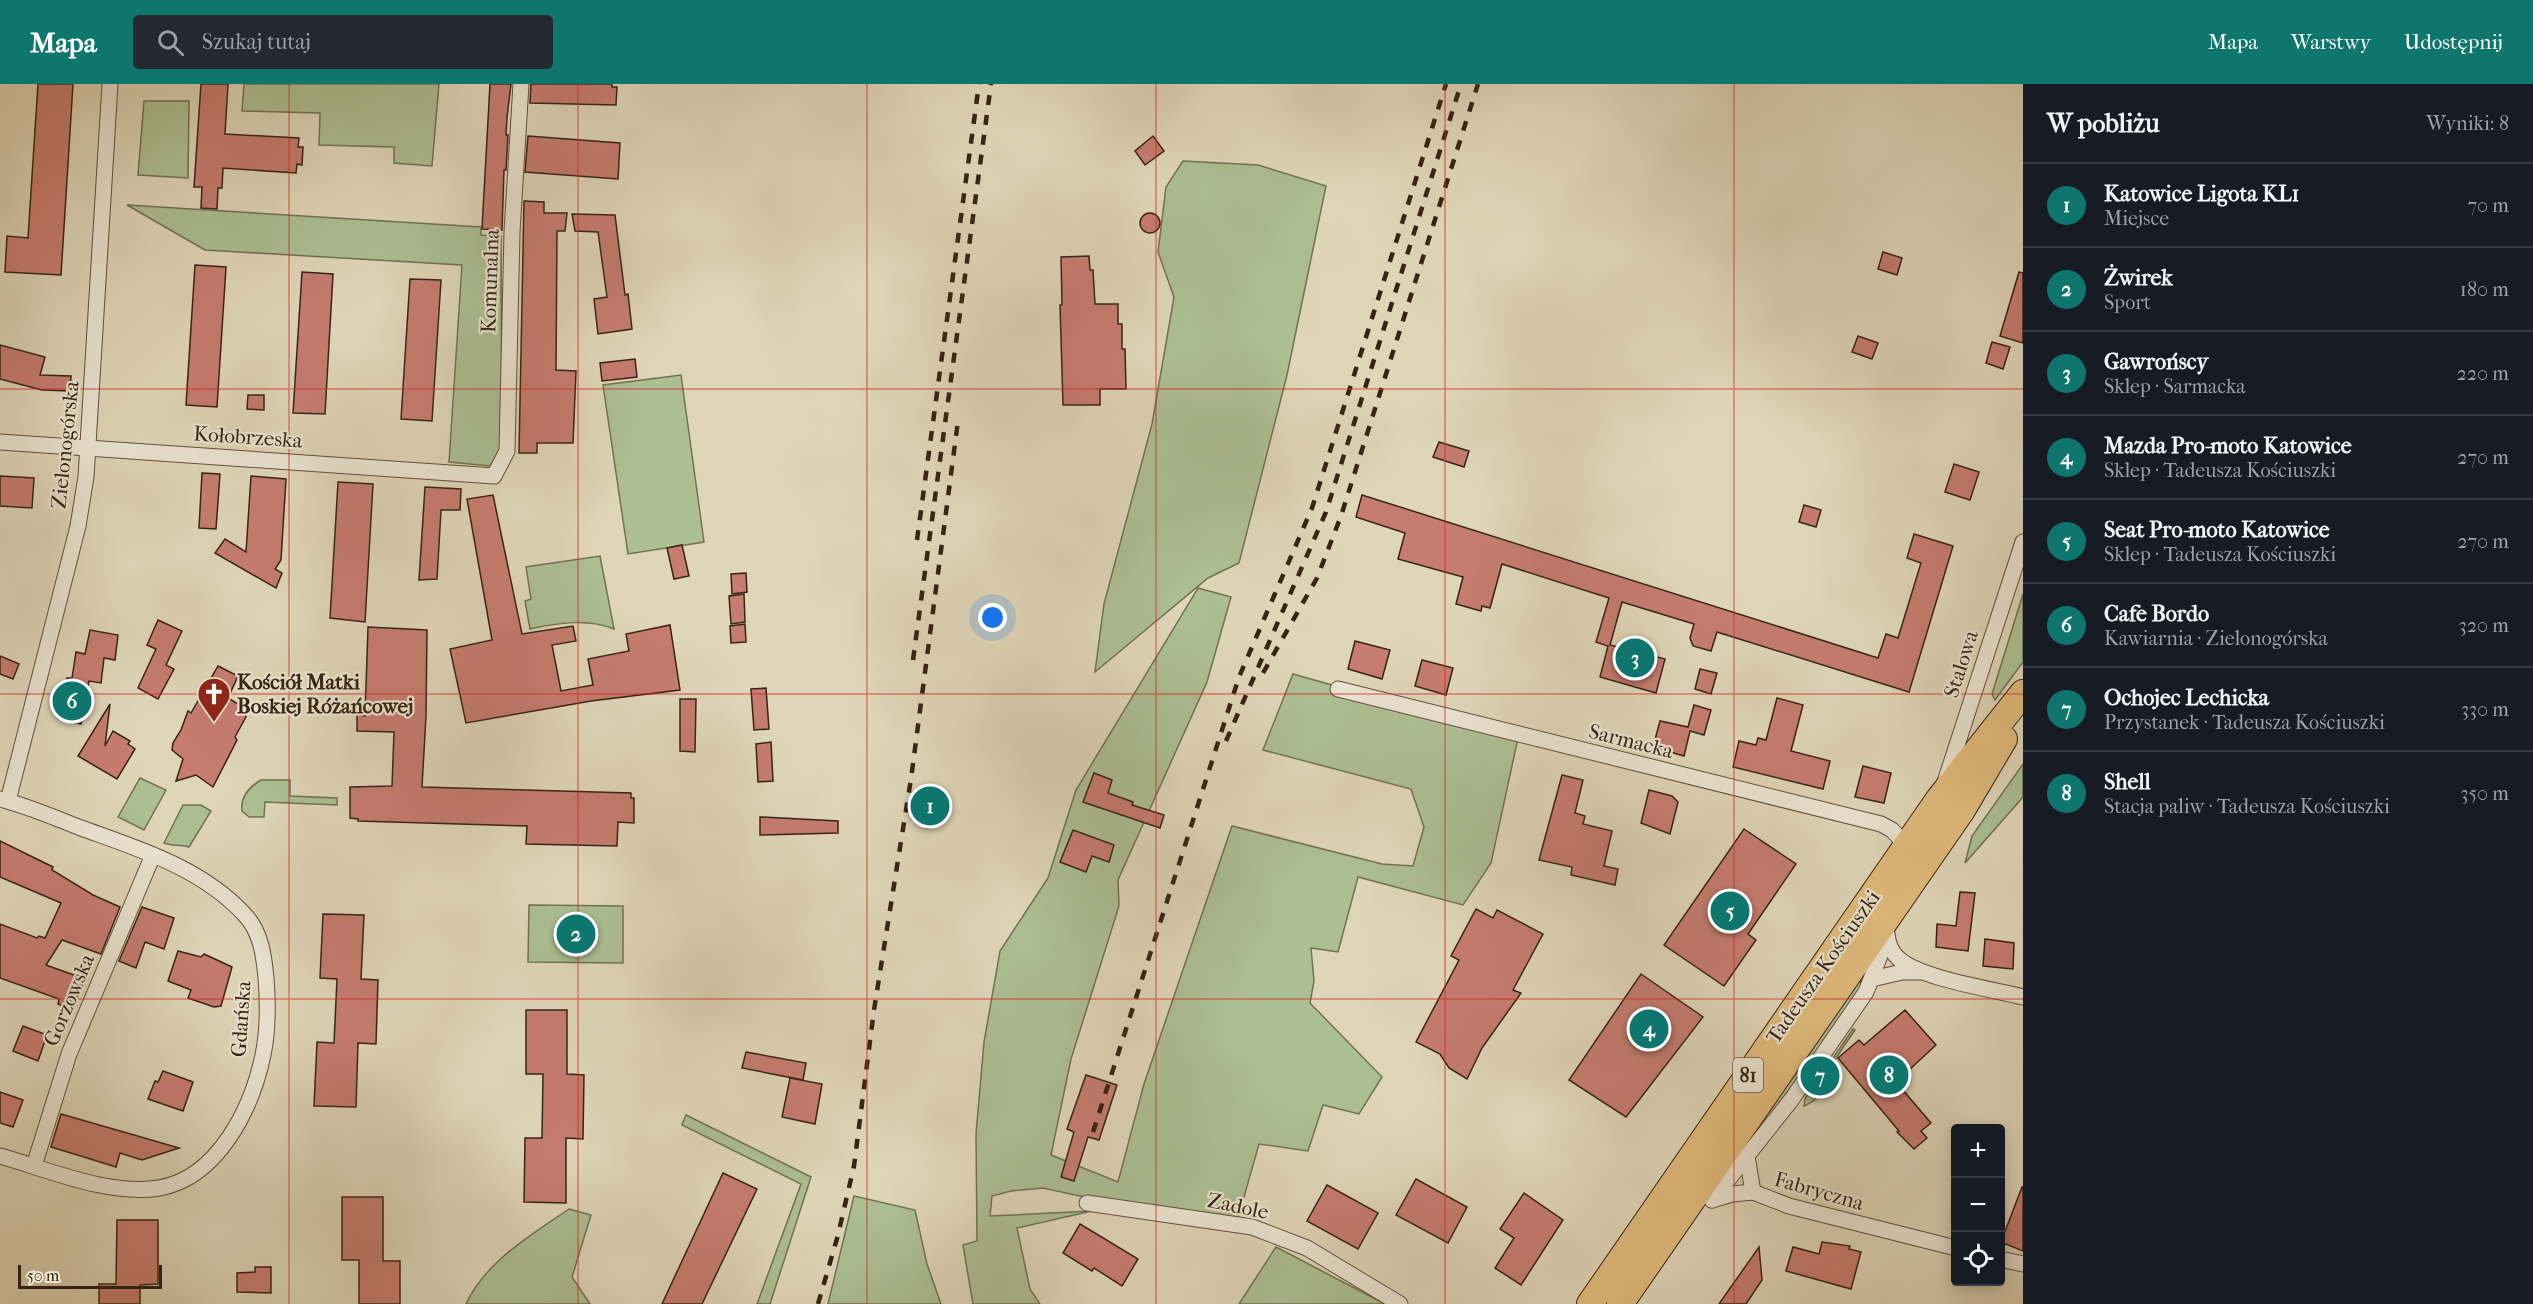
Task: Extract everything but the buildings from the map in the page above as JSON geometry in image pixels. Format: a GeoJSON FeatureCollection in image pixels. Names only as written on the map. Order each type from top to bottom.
{"type":"FeatureCollection","features":[{"type":"Feature","properties":{"kind":"main road","name":"Tadeusza Kościuszki"},"geometry":{"type":"LineString","coordinates":[[1590,1304],[1940,798],[2023,693]]}},
{"type":"Feature","properties":{"kind":"main road","name":"Tadeusza Kościuszki"},"geometry":{"type":"LineString","coordinates":[[1620,1304],[1888,925],[1962,810],[2023,706]]}},
{"type":"Feature","properties":{"kind":"street","name":"Zielonogórska"},"geometry":{"type":"LineString","coordinates":[[4,800],[78,526],[86,477],[110,84]]}},
{"type":"Feature","properties":{"kind":"street","name":"Komunalna"},"geometry":{"type":"LineString","coordinates":[[494,476],[507,450],[512,232],[521,84]]}},
{"type":"Feature","properties":{"kind":"street","name":"Kołobrzeska"},"geometry":{"type":"LineString","coordinates":[[0,442],[494,476]]}},
{"type":"Feature","properties":{"kind":"street","name":"Stalowa"},"geometry":{"type":"LineString","coordinates":[[1940,798],[2023,542]]}},
{"type":"Feature","properties":{"kind":"street","name":"Sarmacka"},"geometry":{"type":"LineString","coordinates":[[1338,689],[1881,824],[1892,830],[1907,846]]}},
{"type":"Feature","properties":{"kind":"street","name":"Gdańska"},"geometry":{"type":"LineString","coordinates":[[0,1156],[100,1185],[130,1190],[160,1188],[187,1179],[208,1163],[238,1123],[253,1089],[263,1055],[267,1002],[264,952],[256,933],[246,916],[214,888],[153,855],[4,800]]}},
{"type":"Feature","properties":{"kind":"street","name":"Gorzowska"},"geometry":{"type":"LineString","coordinates":[[34,1166],[69,1054],[153,855]]}},
{"type":"Feature","properties":{"kind":"street"},"geometry":{"type":"LineString","coordinates":[[1888,925],[1899,959],[1921,972]]}},
{"type":"Feature","properties":{"kind":"street"},"geometry":{"type":"LineString","coordinates":[[1712,1200],[1792,1099],[1866,992],[1888,925]]}},
{"type":"Feature","properties":{"kind":"street"},"geometry":{"type":"LineString","coordinates":[[1872,979],[1902,972],[1921,972],[2023,997]]}},
{"type":"Feature","properties":{"kind":"street"},"geometry":{"type":"LineString","coordinates":[[1747,1156],[1753,1192]]}},
{"type":"Feature","properties":{"kind":"street","name":"Fabryczna"},"geometry":{"type":"LineString","coordinates":[[1676,1222],[1712,1200],[1732,1194],[1753,1192],[1789,1206],[1951,1247]]}},
{"type":"Feature","properties":{"kind":"street","name":"Zadole"},"geometry":{"type":"LineString","coordinates":[[1087,1203],[1252,1227],[1307,1248],[1400,1304]]}},
{"type":"Feature","properties":{"kind":"street"},"geometry":{"type":"LineString","coordinates":[[2005,1260],[2023,1264]]}},
{"type":"Feature","properties":{"kind":"green space"},"geometry":{"type":"Polygon","coordinates":[[[244,84],[439,84],[432,166],[394,163],[394,147],[319,145],[320,113],[242,111],[244,84]]]}},
{"type":"Feature","properties":{"kind":"green space"},"geometry":{"type":"Polygon","coordinates":[[[144,101],[189,101],[188,178],[138,175],[144,101]]]}},
{"type":"Feature","properties":{"kind":"green space"},"geometry":{"type":"Polygon","coordinates":[[[1183,161],[1258,165],[1326,186],[1287,375],[1239,563],[1208,578],[1095,672],[1104,604],[1152,424],[1174,297],[1158,252],[1166,187],[1183,161]]]}},
{"type":"Feature","properties":{"kind":"green space"},"geometry":{"type":"Polygon","coordinates":[[[127,205],[481,227],[481,235],[501,236],[502,449],[490,466],[449,462],[462,265],[205,250],[127,205]]]}},
{"type":"Feature","properties":{"kind":"green space"},"geometry":{"type":"Polygon","coordinates":[[[681,375],[704,542],[628,554],[603,385],[681,375]]]}},
{"type":"Feature","properties":{"kind":"green space"},"geometry":{"type":"Polygon","coordinates":[[[600,556],[614,629],[594,624],[562,623],[530,629],[525,601],[531,599],[526,567],[600,556]]]}},
{"type":"Feature","properties":{"kind":"green space"},"geometry":{"type":"Polygon","coordinates":[[[1198,588],[1231,597],[1207,682],[1118,880],[1119,906],[1071,1059],[1051,1155],[1118,1182],[1144,1084],[1232,826],[1382,864],[1413,866],[1424,827],[1411,789],[1263,750],[1293,674],[1518,738],[1491,863],[1463,905],[1358,877],[1338,952],[1311,948],[1314,981],[1310,1003],[1382,1077],[1359,1114],[1323,1105],[1308,1151],[1259,1144],[1238,1218],[1094,1199],[1043,1188],[1011,1191],[992,1196],[990,1216],[1092,1211],[1017,1228],[1030,1289],[1040,1304],[973,1304],[963,1245],[977,1241],[976,1134],[984,1042],[1000,951],[1048,878],[1076,790],[1198,588]]]}},
{"type":"Feature","properties":{"kind":"green space"},"geometry":{"type":"Polygon","coordinates":[[[2023,594],[2023,662],[1995,700],[1992,694],[2023,594]]]}},
{"type":"Feature","properties":{"kind":"green space"},"geometry":{"type":"Polygon","coordinates":[[[2023,764],[2023,797],[1965,863],[1972,836],[2023,764]]]}},
{"type":"Feature","properties":{"kind":"green space"},"geometry":{"type":"Polygon","coordinates":[[[140,778],[166,790],[144,830],[118,817],[140,778]]]}},
{"type":"Feature","properties":{"kind":"green space"},"geometry":{"type":"Polygon","coordinates":[[[261,780],[290,780],[290,796],[337,798],[337,805],[265,802],[264,817],[249,817],[242,811],[242,801],[249,789],[261,780]]]}},
{"type":"Feature","properties":{"kind":"green space"},"geometry":{"type":"Polygon","coordinates":[[[183,805],[201,805],[211,811],[189,847],[164,843],[183,805]]]}},
{"type":"Feature","properties":{"kind":"green space"},"geometry":{"type":"Polygon","coordinates":[[[529,905],[623,906],[623,963],[528,962],[529,905]]]}},
{"type":"Feature","properties":{"kind":"green space"},"geometry":{"type":"Polygon","coordinates":[[[1859,979],[1860,989],[1848,1008],[1756,1137],[1750,1132],[1859,979]]]}},
{"type":"Feature","properties":{"kind":"green space"},"geometry":{"type":"Polygon","coordinates":[[[1853,1029],[1855,1030],[1829,1071],[1821,1093],[1804,1106],[1809,1092],[1815,1095],[1823,1084],[1818,1080],[1853,1029]]]}},
{"type":"Feature","properties":{"kind":"green space"},"geometry":{"type":"Polygon","coordinates":[[[686,1115],[811,1177],[770,1304],[757,1304],[801,1184],[682,1125],[686,1115]]]}},
{"type":"Feature","properties":{"kind":"green space"},"geometry":{"type":"Polygon","coordinates":[[[854,1196],[915,1210],[927,1264],[941,1304],[828,1304],[854,1196]]]}},
{"type":"Feature","properties":{"kind":"green space"},"geometry":{"type":"Polygon","coordinates":[[[569,1209],[591,1215],[572,1277],[590,1304],[466,1304],[485,1275],[497,1262],[525,1239],[569,1209]]]}},
{"type":"Feature","properties":{"kind":"green space"},"geometry":{"type":"Polygon","coordinates":[[[1276,1247],[1385,1304],[1239,1304],[1276,1247]]]}},
{"type":"Feature","properties":{"kind":"railway"},"geometry":{"type":"LineString","coordinates":[[917,540],[979,84]]}},
{"type":"Feature","properties":{"kind":"railway"},"geometry":{"type":"LineString","coordinates":[[913,660],[991,84]]}},
{"type":"Feature","properties":{"kind":"railway"},"geometry":{"type":"LineString","coordinates":[[1093,1132],[1239,677],[1312,508],[1446,84]]}},
{"type":"Feature","properties":{"kind":"railway"},"geometry":{"type":"LineString","coordinates":[[1226,741],[1326,512],[1461,84]]}},
{"type":"Feature","properties":{"kind":"railway"},"geometry":{"type":"LineString","coordinates":[[1263,673],[1317,578],[1341,516],[1478,84]]}},
{"type":"Feature","properties":{"kind":"railway"},"geometry":{"type":"LineString","coordinates":[[818,1304],[838,1235],[854,1166],[874,1010],[911,779],[958,421]]}},
{"type":"Feature","properties":{"kind":"place","name":"Gawrońscy"},"geometry":{"type":"Point","coordinates":[1635,658]}},
{"type":"Feature","properties":{"kind":"place","name":"Cafe Bordo"},"geometry":{"type":"Point","coordinates":[72,701]}},
{"type":"Feature","properties":{"kind":"place","name":"Kościół Matki Boskiej Różańcowej"},"geometry":{"type":"Point","coordinates":[214,723]}},
{"type":"Feature","properties":{"kind":"place","name":"Katowice Ligota KL1"},"geometry":{"type":"Point","coordinates":[930,806]}},
{"type":"Feature","properties":{"kind":"place","name":"Seat Pro-moto Katowice"},"geometry":{"type":"Point","coordinates":[1730,911]}},
{"type":"Feature","properties":{"kind":"place","name":"Żwirek"},"geometry":{"type":"Point","coordinates":[576,934]}},
{"type":"Feature","properties":{"kind":"place","name":"Mazda Pro-moto Katowice"},"geometry":{"type":"Point","coordinates":[1649,1029]}},
{"type":"Feature","properties":{"kind":"place","name":"Shell"},"geometry":{"type":"Point","coordinates":[1889,1075]}},
{"type":"Feature","properties":{"kind":"place","name":"Ochojec Lechicka"},"geometry":{"type":"Point","coordinates":[1820,1076]}}]}
